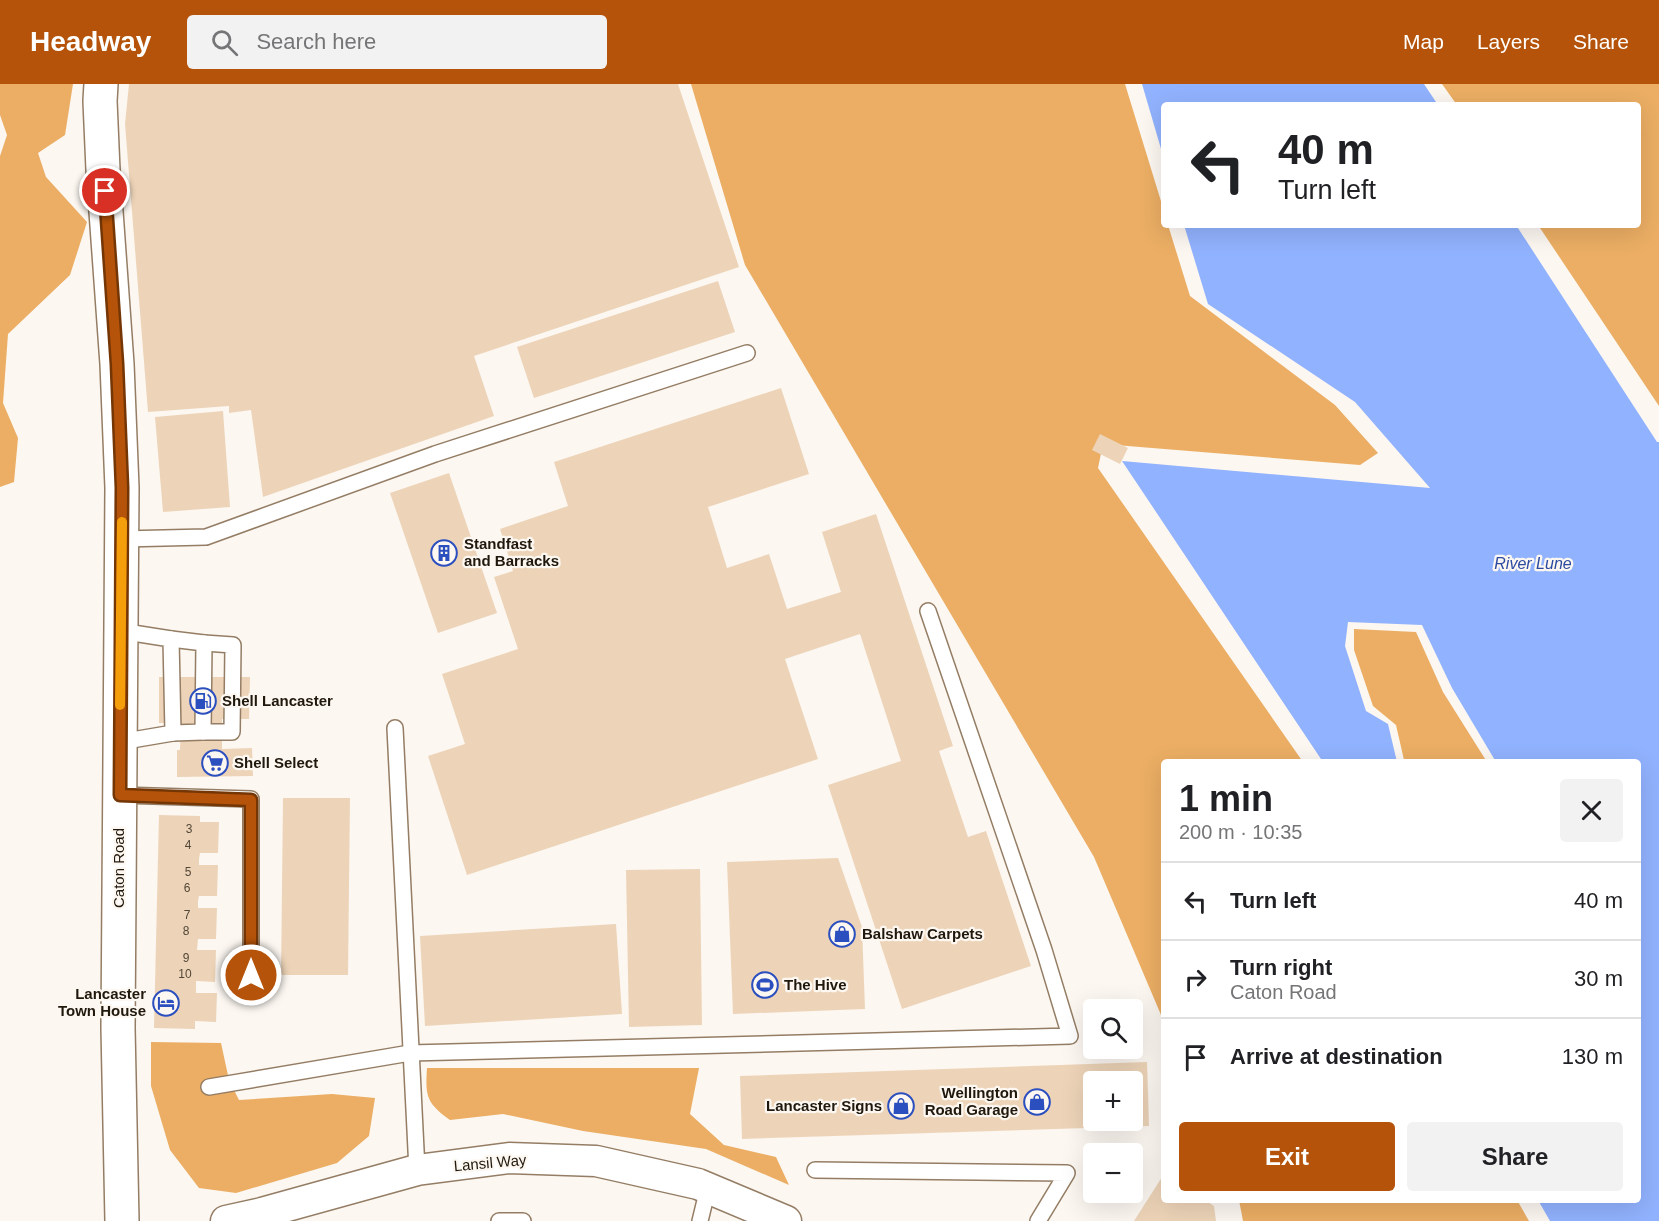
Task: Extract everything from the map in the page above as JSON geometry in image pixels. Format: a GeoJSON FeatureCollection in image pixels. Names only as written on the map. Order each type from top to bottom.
{"type":"FeatureCollection","features":[{"type":"Feature","properties":{"kind":"main road","name":"Caton Road"},"geometry":{"type":"LineString","coordinates":[[101,84],[103,170],[117,364],[122,540],[118,1028],[122,1221]]}},
{"type":"Feature","properties":{"kind":"street","name":"Lansil Way"},"geometry":{"type":"LineString","coordinates":[[226,1221],[262,1217],[417,1170],[508,1158],[596,1161],[698,1184],[783,1220]]}},
{"type":"Feature","properties":{"kind":"lane"},"geometry":{"type":"LineString","coordinates":[[122,540],[206,537],[435,454],[747,354]]}},
{"type":"Feature","properties":{"kind":"lane"},"geometry":{"type":"LineString","coordinates":[[209,1087],[410,1053],[1070,1036],[1044,950],[928,611]]}},
{"type":"Feature","properties":{"kind":"lane"},"geometry":{"type":"LineString","coordinates":[[120,631],[233,645],[232,732],[173,733],[120,742]]}},
{"type":"Feature","properties":{"kind":"lane"},"geometry":{"type":"LineString","coordinates":[[171,639],[173,733]]}},
{"type":"Feature","properties":{"kind":"lane"},"geometry":{"type":"LineString","coordinates":[[203,732],[204,643]]}},
{"type":"Feature","properties":{"kind":"lane"},"geometry":{"type":"LineString","coordinates":[[395,728],[417,1170]]}},
{"type":"Feature","properties":{"kind":"lane"},"geometry":{"type":"LineString","coordinates":[[120,795],[251,800],[251,975]]}},
{"type":"Feature","properties":{"kind":"lane"},"geometry":{"type":"LineString","coordinates":[[815,1170],[1067,1173],[1038,1221]]}},
{"type":"Feature","properties":{"kind":"lane"},"geometry":{"type":"LineString","coordinates":[[700,1221],[708,1188]]}},
{"type":"Feature","properties":{"kind":"lane"},"geometry":{"type":"LineString","coordinates":[[499,1221],[523,1221]]}},
{"type":"Feature","properties":{"kind":"shaded area"},"geometry":{"type":"Polygon","coordinates":[[[0,84],[73,84],[65,135],[38,153],[46,177],[87,222],[70,275],[8,334],[3,403],[18,438],[14,482],[0,487],[0,156],[7,135],[0,115],[0,84]]]}},
{"type":"Feature","properties":{"kind":"shaded area"},"geometry":{"type":"Polygon","coordinates":[[[691,84],[1125,84],[1161,201],[1161,228],[1169,228],[1190,296],[1335,405],[1378,453],[1360,465],[1103,444],[1098,468],[1301,759],[1161,759],[1161,1015],[1094,857],[745,265],[691,84]]]}},
{"type":"Feature","properties":{"kind":"shaded area"},"geometry":{"type":"Polygon","coordinates":[[[1442,84],[1659,84],[1659,406],[1540,228],[1641,228],[1641,102],[1455,102],[1442,84]]]}},
{"type":"Feature","properties":{"kind":"shaded area"},"geometry":{"type":"Polygon","coordinates":[[[1354,629],[1416,632],[1443,692],[1485,759],[1404,759],[1396,725],[1373,706],[1354,650],[1354,629]]]}},
{"type":"Feature","properties":{"kind":"shaded area"},"geometry":{"type":"Polygon","coordinates":[[[151,1042],[221,1043],[229,1080],[239,1100],[332,1094],[375,1098],[369,1136],[337,1163],[236,1193],[199,1188],[170,1150],[151,1086],[151,1042]]]}},
{"type":"Feature","properties":{"kind":"shaded area"},"geometry":{"type":"Polygon","coordinates":[[[427,1068],[699,1068],[690,1114],[724,1145],[776,1157],[789,1185],[706,1149],[583,1131],[503,1114],[450,1120],[436,1109],[429,1098],[427,1068]]]}},
{"type":"Feature","properties":{"kind":"shaded area"},"geometry":{"type":"Polygon","coordinates":[[[1240,1203],[1519,1203],[1529,1221],[1243,1221],[1240,1203]]]}},
{"type":"Feature","properties":{"kind":"water"},"geometry":{"type":"Polygon","coordinates":[[[1142,84],[1424,84],[1436,102],[1161,102],[1161,149],[1142,84]]]}},
{"type":"Feature","properties":{"kind":"water","name":"River Lune"},"geometry":{"type":"Polygon","coordinates":[[[1185,228],[1518,228],[1659,442],[1659,1221],[1550,1221],[1540,1203],[1641,1203],[1641,759],[1494,759],[1452,688],[1422,625],[1348,622],[1345,646],[1366,711],[1388,724],[1396,759],[1321,759],[1122,461],[1430,488],[1355,402],[1208,304],[1185,228]]]}},
{"type":"Feature","properties":{"kind":"building"},"geometry":{"type":"Polygon","coordinates":[[[129,84],[678,84],[739,267],[474,356],[494,416],[263,497],[251,410],[229,413],[229,406],[148,412],[125,124],[129,84]]]}},
{"type":"Feature","properties":{"kind":"building"},"geometry":{"type":"Polygon","coordinates":[[[718,281],[735,332],[534,398],[517,347],[718,281]]]}},
{"type":"Feature","properties":{"kind":"building"},"geometry":{"type":"Polygon","coordinates":[[[781,388],[809,474],[708,507],[727,568],[769,554],[787,609],[841,592],[822,532],[876,514],[953,746],[939,751],[968,837],[986,831],[1031,966],[902,1009],[828,785],[901,761],[860,634],[785,659],[818,759],[467,875],[428,756],[465,744],[442,674],[518,649],[494,577],[513,571],[500,529],[568,506],[554,462],[781,388]]]}},
{"type":"Feature","properties":{"kind":"building"},"geometry":{"type":"Polygon","coordinates":[[[223,411],[230,507],[163,512],[155,417],[223,411]]]}},
{"type":"Feature","properties":{"kind":"building"},"geometry":{"type":"Polygon","coordinates":[[[1100,434],[1128,448],[1120,464],[1092,450],[1100,434]]]}},
{"type":"Feature","properties":{"kind":"building","name":"Standfast and Barracks"},"geometry":{"type":"Polygon","coordinates":[[[449,473],[497,613],[438,633],[390,493],[449,473]]]}},
{"type":"Feature","properties":{"kind":"building"},"geometry":{"type":"Polygon","coordinates":[[[159,677],[250,677],[249,719],[222,719],[222,749],[252,748],[253,776],[177,777],[177,750],[180,750],[181,723],[159,723],[159,677]]]}},
{"type":"Feature","properties":{"kind":"building"},"geometry":{"type":"Polygon","coordinates":[[[283,798],[350,798],[348,975],[281,975],[283,798]]]}},
{"type":"Feature","properties":{"kind":"building"},"geometry":{"type":"Polygon","coordinates":[[[159,815],[200,816],[200,822],[219,822],[218,853],[200,853],[199,859],[199,865],[218,865],[217,896],[199,896],[198,901],[198,908],[217,908],[216,939],[198,939],[197,950],[216,950],[215,982],[196,981],[196,993],[217,993],[216,1022],[195,1021],[195,1029],[154,1028],[159,815]]]}},
{"type":"Feature","properties":{"kind":"building"},"geometry":{"type":"Polygon","coordinates":[[[838,858],[862,927],[865,1009],[733,1014],[727,862],[838,858]]]}},
{"type":"Feature","properties":{"kind":"building"},"geometry":{"type":"Polygon","coordinates":[[[700,869],[702,1025],[629,1027],[626,870],[700,869]]]}},
{"type":"Feature","properties":{"kind":"building"},"geometry":{"type":"Polygon","coordinates":[[[616,924],[622,1014],[425,1026],[420,936],[616,924]]]}},
{"type":"Feature","properties":{"kind":"building"},"geometry":{"type":"Polygon","coordinates":[[[1147,1062],[1149,1126],[1143,1126],[1143,1071],[1083,1071],[1083,1128],[742,1139],[740,1076],[1147,1062]]]}},
{"type":"Feature","properties":{"kind":"building"},"geometry":{"type":"Polygon","coordinates":[[[1161,1179],[1161,1203],[1210,1203],[1214,1206],[1216,1221],[1134,1221],[1161,1179]]]}},
{"type":"Feature","properties":{"kind":"slow traffic"},"geometry":{"type":"LineString","coordinates":[[120,705],[122,522]]}},
{"type":"Feature","properties":{"kind":"place","name":"Standfast and Barracks"},"geometry":{"type":"Point","coordinates":[444,553]}},
{"type":"Feature","properties":{"kind":"place","name":"Shell Lancaster"},"geometry":{"type":"Point","coordinates":[203,701]}},
{"type":"Feature","properties":{"kind":"place","name":"Shell Select"},"geometry":{"type":"Point","coordinates":[215,763]}},
{"type":"Feature","properties":{"kind":"place","name":"Balshaw Carpets"},"geometry":{"type":"Point","coordinates":[842,934]}},
{"type":"Feature","properties":{"kind":"place","name":"The Hive"},"geometry":{"type":"Point","coordinates":[765,985]}},
{"type":"Feature","properties":{"kind":"place","name":"Lancaster Town House"},"geometry":{"type":"Point","coordinates":[166,1003]}},
{"type":"Feature","properties":{"kind":"place","name":"Wellington Road Garage"},"geometry":{"type":"Point","coordinates":[1037,1102]}},
{"type":"Feature","properties":{"kind":"place","name":"Lancaster Signs"},"geometry":{"type":"Point","coordinates":[901,1106]}},
{"type":"Feature","properties":{"kind":"route"},"geometry":{"type":"LineString","coordinates":[[105,191],[117,364],[122,488],[120,795],[251,800],[251,975]]}}]}
